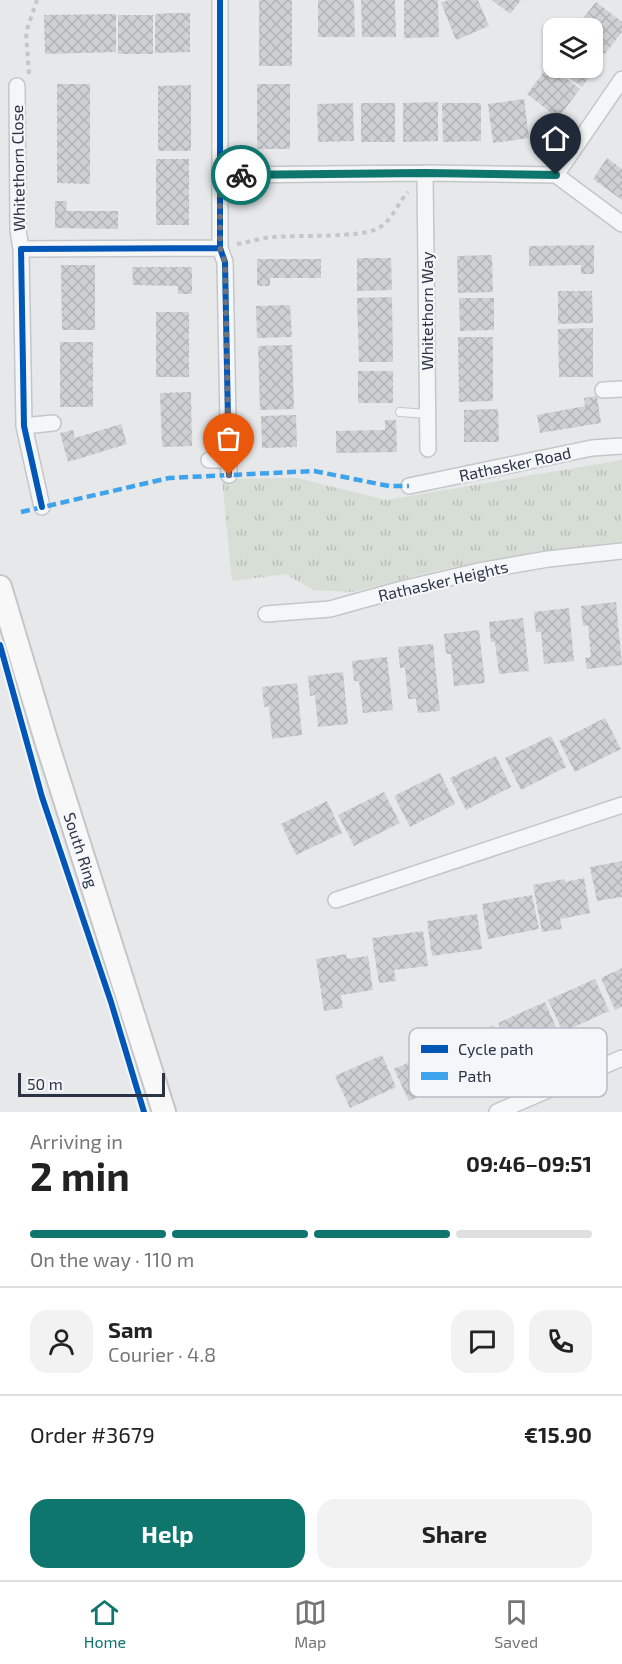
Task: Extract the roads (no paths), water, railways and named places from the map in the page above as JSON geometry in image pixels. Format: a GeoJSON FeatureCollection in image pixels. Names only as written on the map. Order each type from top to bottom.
{"type":"FeatureCollection","features":[{"type":"Feature","properties":{"kind":"main road","name":"South Ring"},"geometry":{"type":"LineString","coordinates":[[0,587],[164,1112]]}},
{"type":"Feature","properties":{"kind":"street"},"geometry":{"type":"LineString","coordinates":[[209,460],[228,468],[225,262],[220,248],[220,0]]}},
{"type":"Feature","properties":{"kind":"street"},"geometry":{"type":"LineString","coordinates":[[556,175],[622,80]]}},
{"type":"Feature","properties":{"kind":"street","name":"Whitethorn Close"},"geometry":{"type":"LineString","coordinates":[[17,86],[18,230],[21,249],[24,426],[42,507]]}},
{"type":"Feature","properties":{"kind":"street"},"geometry":{"type":"LineString","coordinates":[[220,176],[426,181],[556,175],[622,224]]}},
{"type":"Feature","properties":{"kind":"street","name":"Whitethorn Way"},"geometry":{"type":"LineString","coordinates":[[426,181],[428,449]]}},
{"type":"Feature","properties":{"kind":"street"},"geometry":{"type":"LineString","coordinates":[[21,249],[220,248]]}},
{"type":"Feature","properties":{"kind":"street"},"geometry":{"type":"LineString","coordinates":[[603,390],[622,389]]}},
{"type":"Feature","properties":{"kind":"street"},"geometry":{"type":"LineString","coordinates":[[24,426],[52,423]]}},
{"type":"Feature","properties":{"kind":"street","name":"Rathasker Road"},"geometry":{"type":"LineString","coordinates":[[409,486],[592,448],[622,446]]}},
{"type":"Feature","properties":{"kind":"street","name":"Rathasker Heights"},"geometry":{"type":"LineString","coordinates":[[266,614],[330,609],[479,571],[548,559],[622,551]]}},
{"type":"Feature","properties":{"kind":"street"},"geometry":{"type":"LineString","coordinates":[[336,900],[622,805]]}},
{"type":"Feature","properties":{"kind":"street"},"geometry":{"type":"LineString","coordinates":[[607,1064],[622,1058]]}},
{"type":"Feature","properties":{"kind":"street"},"geometry":{"type":"LineString","coordinates":[[497,1112],[532,1097]]}},
{"type":"Feature","properties":{"kind":"lane"},"geometry":{"type":"LineString","coordinates":[[400,412],[428,414]]}}]}
